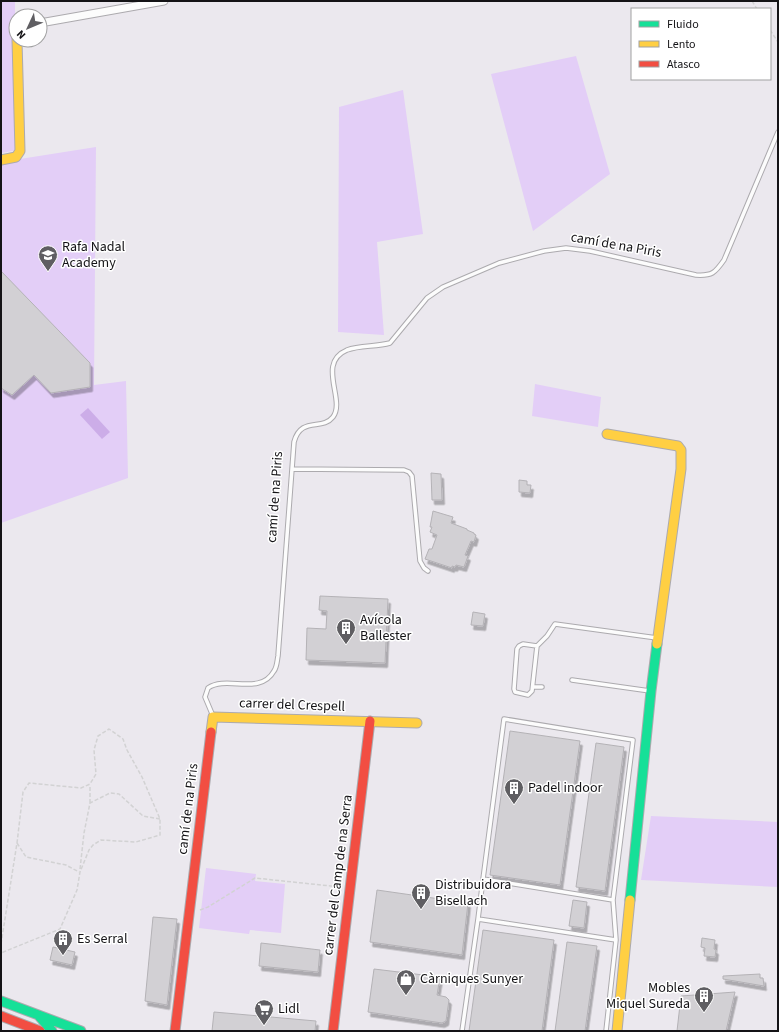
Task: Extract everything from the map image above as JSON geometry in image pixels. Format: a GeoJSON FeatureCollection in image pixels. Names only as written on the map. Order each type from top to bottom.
{"type":"FeatureCollection","features":[{"type":"Feature","properties":{"kind":"street"},"geometry":{"type":"LineString","coordinates":[[48,22],[164,1]]}},
{"type":"Feature","properties":{"kind":"street"},"geometry":{"type":"LineString","coordinates":[[1,160],[16,157],[20,151],[17,48]]}},
{"type":"Feature","properties":{"kind":"street"},"geometry":{"type":"LineString","coordinates":[[607,434],[678,446],[681,450],[681,469],[651,691],[617,1031]]}},
{"type":"Feature","properties":{"kind":"street","name":"carrer del Crespell"},"geometry":{"type":"LineString","coordinates":[[213,717],[370,721],[417,724]]}},
{"type":"Feature","properties":{"kind":"street","name":"camí de na Piris"},"geometry":{"type":"LineString","coordinates":[[176,1031],[213,717]]}},
{"type":"Feature","properties":{"kind":"street","name":"carrer del Camp de na Serra"},"geometry":{"type":"LineString","coordinates":[[333,1031],[370,721]]}},
{"type":"Feature","properties":{"kind":"street"},"geometry":{"type":"LineString","coordinates":[[1,1001],[81,1031]]}},
{"type":"Feature","properties":{"kind":"street"},"geometry":{"type":"LineString","coordinates":[[38,1015],[52,1031]]}},
{"type":"Feature","properties":{"kind":"street"},"geometry":{"type":"LineString","coordinates":[[1,1016],[40,1031]]}},
{"type":"Feature","properties":{"kind":"lane","name":"camí de na Piris"},"geometry":{"type":"LineString","coordinates":[[213,717],[205,697],[208,688],[217,684],[252,684],[267,680],[275,671],[278,656],[292,469],[292,450],[295,436],[298,432],[308,426],[330,420],[337,410],[332,373],[334,361],[340,354],[354,348],[390,343],[427,298],[443,287],[499,263],[544,251],[566,248],[590,251],[696,275],[706,275],[715,272],[724,260],[778,132]]}},
{"type":"Feature","properties":{"kind":"lane"},"geometry":{"type":"LineString","coordinates":[[292,469],[404,470],[409,472],[412,476],[420,561],[424,568],[428,571]]}},
{"type":"Feature","properties":{"kind":"lane"},"geometry":{"type":"LineString","coordinates":[[537,646],[523,644],[518,646],[515,692],[528,695],[532,691],[537,646],[547,636],[555,624],[658,638]]}},
{"type":"Feature","properties":{"kind":"lane"},"geometry":{"type":"LineString","coordinates":[[572,680],[651,691]]}},
{"type":"Feature","properties":{"kind":"lane"},"geometry":{"type":"LineString","coordinates":[[533,687],[542,688]]}},
{"type":"Feature","properties":{"kind":"lane"},"geometry":{"type":"LineString","coordinates":[[462,1031],[504,719],[633,740],[613,900],[616,940],[606,1031]]}},
{"type":"Feature","properties":{"kind":"lane"},"geometry":{"type":"LineString","coordinates":[[483,879],[613,900]]}},
{"type":"Feature","properties":{"kind":"lane"},"geometry":{"type":"LineString","coordinates":[[478,919],[616,940]]}},
{"type":"Feature","properties":{"kind":"path"},"geometry":{"type":"LineString","coordinates":[[771,32],[778,42]]}},
{"type":"Feature","properties":{"kind":"path"},"geometry":{"type":"LineString","coordinates":[[1,953],[60,929],[76,890],[80,872],[84,833],[90,803],[90,784],[96,774],[94,750],[98,736],[109,729],[122,739],[142,777],[160,819],[160,835],[136,842],[101,840],[93,845],[89,850],[80,872]]}},
{"type":"Feature","properties":{"kind":"path"},"geometry":{"type":"LineString","coordinates":[[1,944],[17,843],[23,792],[30,783],[81,788],[90,784]]}},
{"type":"Feature","properties":{"kind":"path"},"geometry":{"type":"LineString","coordinates":[[90,803],[110,793],[119,794],[143,816],[160,819]]}},
{"type":"Feature","properties":{"kind":"path"},"geometry":{"type":"LineString","coordinates":[[17,843],[26,857],[66,865],[80,872]]}},
{"type":"Feature","properties":{"kind":"path"},"geometry":{"type":"LineString","coordinates":[[190,910],[198,911],[208,907],[255,878],[350,888]]}},
{"type":"Feature","properties":{"kind":"shaded area"},"geometry":{"type":"Polygon","coordinates":[[[1,1],[15,1],[15,8],[8,8],[8,48],[15,48],[15,149],[13,151],[1,153],[1,1]]]}},
{"type":"Feature","properties":{"kind":"shaded area"},"geometry":{"type":"Polygon","coordinates":[[[576,56],[610,174],[533,231],[491,74],[576,56]]]}},
{"type":"Feature","properties":{"kind":"shaded area"},"geometry":{"type":"Polygon","coordinates":[[[403,90],[423,234],[377,242],[384,335],[338,332],[339,107],[403,90]]]}},
{"type":"Feature","properties":{"kind":"shaded area","name":"Rafa Nadal Academy"},"geometry":{"type":"Polygon","coordinates":[[[96,147],[94,385],[126,381],[128,478],[1,523],[1,162],[96,147]]]}},
{"type":"Feature","properties":{"kind":"shaded area"},"geometry":{"type":"Polygon","coordinates":[[[535,384],[601,397],[598,427],[532,416],[535,384]]]}},
{"type":"Feature","properties":{"kind":"shaded area"},"geometry":{"type":"Polygon","coordinates":[[[88,408],[110,432],[102,439],[80,415],[88,408]]]}},
{"type":"Feature","properties":{"kind":"shaded area"},"geometry":{"type":"Polygon","coordinates":[[[651,816],[778,822],[778,887],[641,880],[651,816]]]}},
{"type":"Feature","properties":{"kind":"shaded area"},"geometry":{"type":"Polygon","coordinates":[[[206,868],[256,874],[255,881],[285,884],[281,933],[250,930],[249,934],[199,928],[206,868]]]}},
{"type":"Feature","properties":{"kind":"building"},"geometry":{"type":"Polygon","coordinates":[[[1,271],[90,363],[90,387],[51,393],[34,375],[12,395],[1,388],[1,271]]]}},
{"type":"Feature","properties":{"kind":"building"},"geometry":{"type":"Polygon","coordinates":[[[431,473],[441,474],[442,500],[432,500],[431,473]]]}},
{"type":"Feature","properties":{"kind":"building"},"geometry":{"type":"Polygon","coordinates":[[[519,480],[527,481],[527,485],[531,485],[530,493],[519,492],[519,480]]]}},
{"type":"Feature","properties":{"kind":"building"},"geometry":{"type":"Polygon","coordinates":[[[433,511],[453,517],[451,523],[467,529],[476,535],[474,542],[471,541],[465,555],[468,556],[464,567],[456,565],[455,567],[452,566],[452,568],[425,559],[429,549],[432,549],[437,535],[430,532],[432,527],[430,527],[433,511]]]}},
{"type":"Feature","properties":{"kind":"building","name":"Avícola Ballester"},"geometry":{"type":"Polygon","coordinates":[[[320,596],[388,599],[385,663],[306,660],[307,628],[326,629],[327,611],[319,610],[320,596]]]}},
{"type":"Feature","properties":{"kind":"building"},"geometry":{"type":"Polygon","coordinates":[[[473,612],[485,614],[483,626],[471,625],[473,612]]]}},
{"type":"Feature","properties":{"kind":"building"},"geometry":{"type":"Polygon","coordinates":[[[510,731],[580,741],[560,885],[490,875],[510,731]]]}},
{"type":"Feature","properties":{"kind":"building"},"geometry":{"type":"Polygon","coordinates":[[[596,743],[624,747],[605,891],[576,887],[596,743]]]}},
{"type":"Feature","properties":{"kind":"building"},"geometry":{"type":"Polygon","coordinates":[[[377,890],[468,903],[462,955],[370,942],[377,890]]]}},
{"type":"Feature","properties":{"kind":"building"},"geometry":{"type":"Polygon","coordinates":[[[573,900],[587,902],[584,928],[569,926],[573,900]]]}},
{"type":"Feature","properties":{"kind":"building"},"geometry":{"type":"Polygon","coordinates":[[[153,917],[177,919],[167,1005],[145,1001],[153,917]]]}},
{"type":"Feature","properties":{"kind":"building"},"geometry":{"type":"Polygon","coordinates":[[[483,930],[554,940],[542,1031],[469,1031],[483,930]]]}},
{"type":"Feature","properties":{"kind":"building"},"geometry":{"type":"Polygon","coordinates":[[[702,938],[715,940],[715,957],[704,956],[705,948],[701,947],[702,938]]]}},
{"type":"Feature","properties":{"kind":"building"},"geometry":{"type":"Polygon","coordinates":[[[567,942],[597,946],[585,1031],[555,1031],[567,942]]]}},
{"type":"Feature","properties":{"kind":"building"},"geometry":{"type":"Polygon","coordinates":[[[261,943],[320,950],[318,972],[259,966],[261,943]]]}},
{"type":"Feature","properties":{"kind":"building","name":"Es Serral"},"geometry":{"type":"Polygon","coordinates":[[[53,947],[75,952],[72,965],[50,960],[53,947]]]}},
{"type":"Feature","properties":{"kind":"building","name":"Càrniques Sunyer"},"geometry":{"type":"Polygon","coordinates":[[[374,969],[440,977],[437,995],[446,997],[449,1000],[446,1021],[442,1023],[368,1012],[374,969]]]}},
{"type":"Feature","properties":{"kind":"building"},"geometry":{"type":"Polygon","coordinates":[[[760,974],[760,978],[763,978],[764,986],[723,979],[723,976],[760,974]]]}},
{"type":"Feature","properties":{"kind":"building","name":"Mobles Miquel Sureda"},"geometry":{"type":"Polygon","coordinates":[[[735,992],[726,1031],[677,1031],[681,996],[735,992]]]}},
{"type":"Feature","properties":{"kind":"building","name":"Lidl"},"geometry":{"type":"Polygon","coordinates":[[[214,1012],[316,1021],[315,1031],[212,1031],[214,1012]]]}},
{"type":"Feature","properties":{"kind":"traffic: fast"},"geometry":{"type":"LineString","coordinates":[[630,900],[657,644]]}},
{"type":"Feature","properties":{"kind":"traffic: fast"},"geometry":{"type":"LineString","coordinates":[[1,1001],[81,1031]]}},
{"type":"Feature","properties":{"kind":"traffic: fast"},"geometry":{"type":"LineString","coordinates":[[39,1016],[52,1031]]}},
{"type":"Feature","properties":{"kind":"traffic: slow"},"geometry":{"type":"LineString","coordinates":[[1,160],[16,157],[20,151],[17,48]]}},
{"type":"Feature","properties":{"kind":"traffic: slow"},"geometry":{"type":"LineString","coordinates":[[607,434],[678,446],[681,450],[681,469],[657,644]]}},
{"type":"Feature","properties":{"kind":"traffic: slow"},"geometry":{"type":"LineString","coordinates":[[211,732],[213,717],[417,723]]}},
{"type":"Feature","properties":{"kind":"traffic: slow"},"geometry":{"type":"LineString","coordinates":[[617,1031],[630,900]]}},
{"type":"Feature","properties":{"kind":"traffic: jam"},"geometry":{"type":"LineString","coordinates":[[333,1031],[370,721]]}},
{"type":"Feature","properties":{"kind":"traffic: jam"},"geometry":{"type":"LineString","coordinates":[[175,1031],[211,732]]}},
{"type":"Feature","properties":{"kind":"traffic: jam"},"geometry":{"type":"LineString","coordinates":[[1,1016],[40,1031]]}},
{"type":"Feature","properties":{"kind":"place","name":"Rafa Nadal Academy"},"geometry":{"type":"Point","coordinates":[48,272]}},
{"type":"Feature","properties":{"kind":"place","name":"Avícola Ballester"},"geometry":{"type":"Point","coordinates":[346,645]}},
{"type":"Feature","properties":{"kind":"place","name":"Padel indoor"},"geometry":{"type":"Point","coordinates":[514,805]}},
{"type":"Feature","properties":{"kind":"place","name":"Distribuidora Bisellach"},"geometry":{"type":"Point","coordinates":[421,910]}},
{"type":"Feature","properties":{"kind":"place","name":"Es Serral"},"geometry":{"type":"Point","coordinates":[63,956]}},
{"type":"Feature","properties":{"kind":"place","name":"Càrniques Sunyer"},"geometry":{"type":"Point","coordinates":[406,996]}},
{"type":"Feature","properties":{"kind":"place","name":"Mobles Miquel Sureda"},"geometry":{"type":"Point","coordinates":[704,1013]}},
{"type":"Feature","properties":{"kind":"place","name":"Lidl"},"geometry":{"type":"Point","coordinates":[264,1026]}}]}
